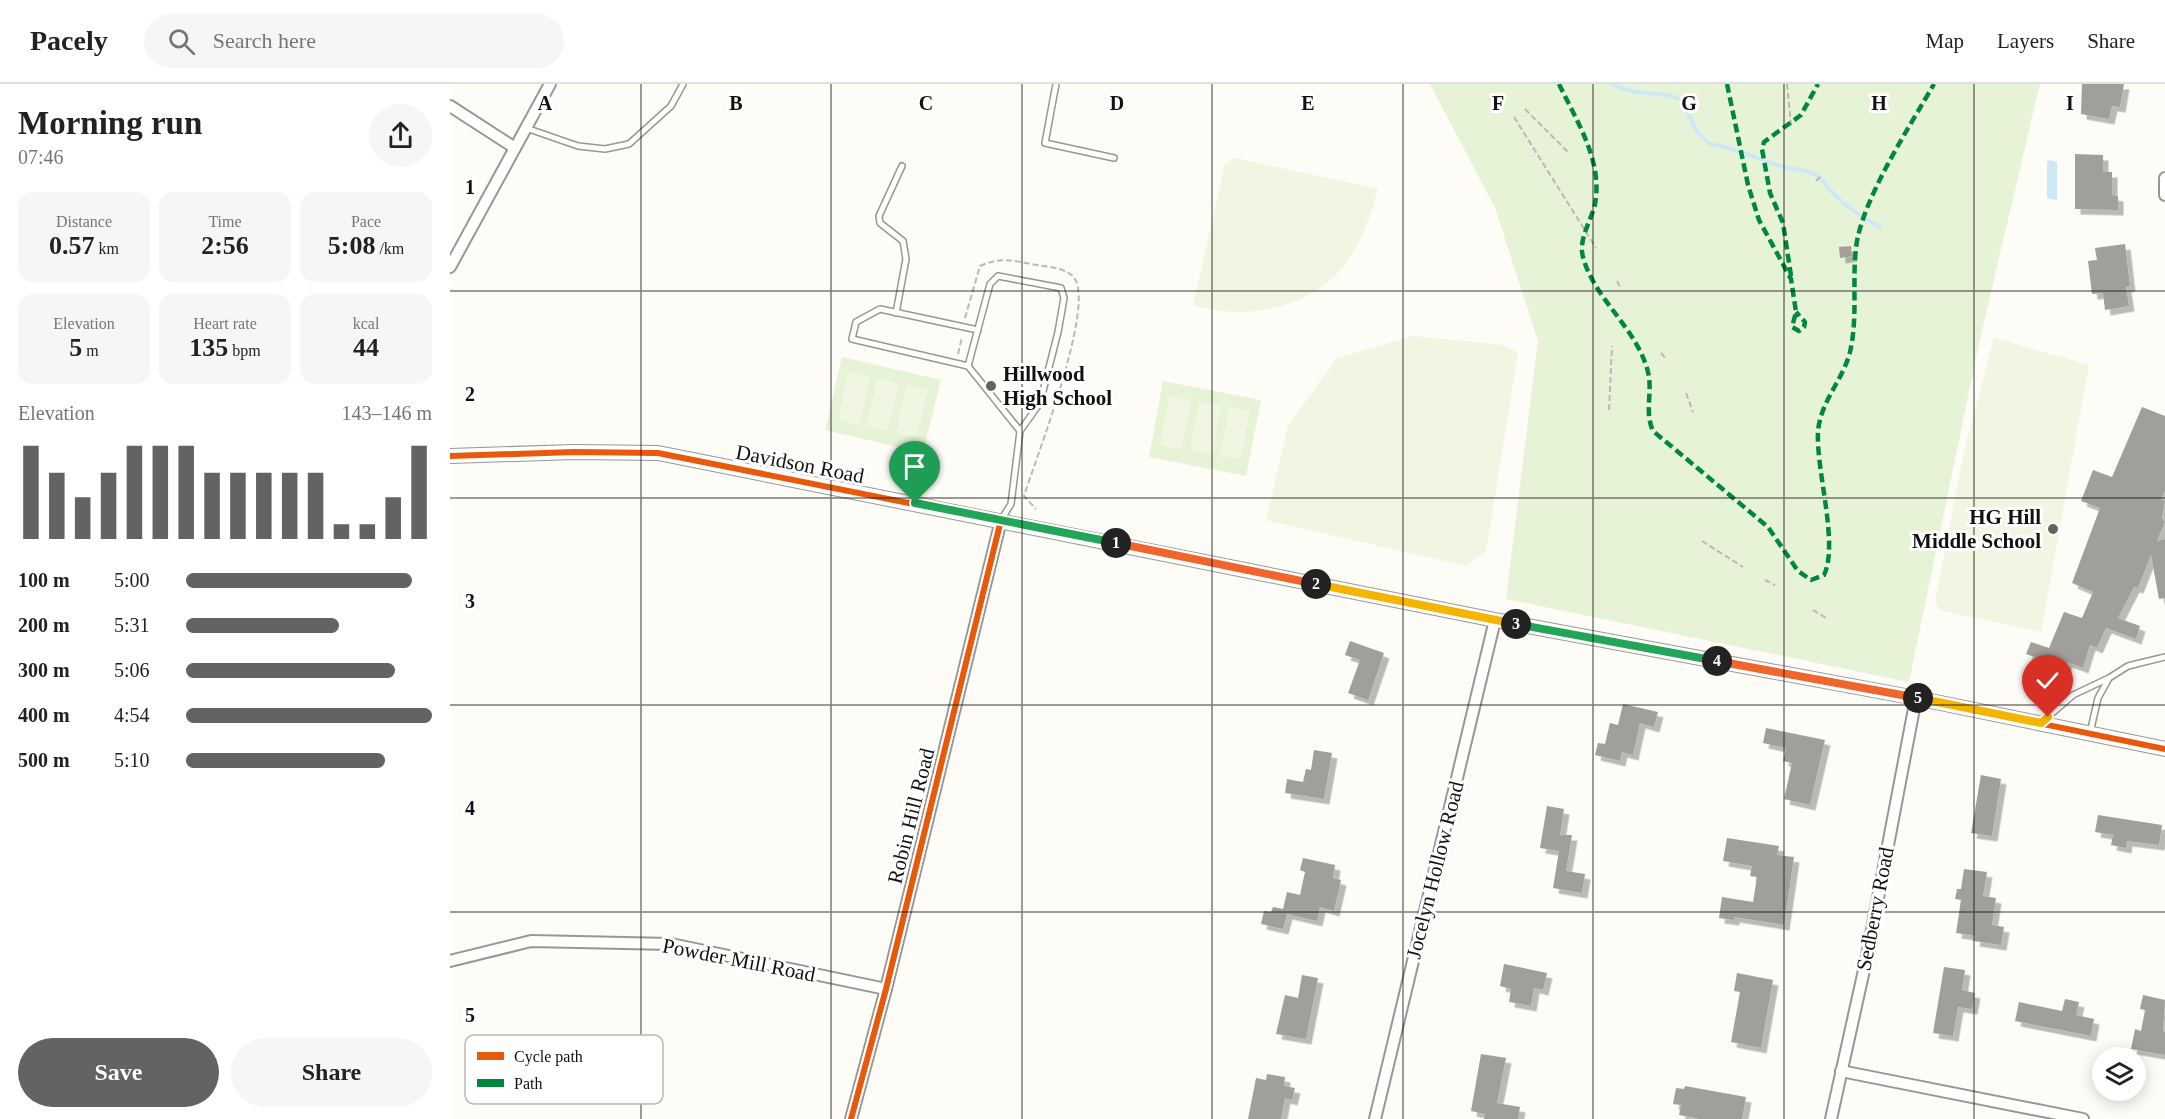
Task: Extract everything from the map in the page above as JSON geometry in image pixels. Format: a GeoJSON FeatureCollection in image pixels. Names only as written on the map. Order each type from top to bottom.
{"type":"FeatureCollection","features":[{"type":"Feature","properties":{"kind":"street"},"geometry":{"type":"LineString","coordinates":[[450,267],[453,253],[550,84]]}},
{"type":"Feature","properties":{"kind":"street"},"geometry":{"type":"LineString","coordinates":[[450,106],[515,148]]}},
{"type":"Feature","properties":{"kind":"street"},"geometry":{"type":"LineString","coordinates":[[2165,178],[2165,195]]}},
{"type":"Feature","properties":{"kind":"street","name":"Davidson Road"},"geometry":{"type":"LineString","coordinates":[[450,456],[574,452],[658,453],[1495,620],[1916,698],[2165,749]]}},
{"type":"Feature","properties":{"kind":"street","name":"Robin Hill Road"},"geometry":{"type":"LineString","coordinates":[[851,1119],[886,989],[1001,520]]}},
{"type":"Feature","properties":{"kind":"street","name":"Jocelyn Hollow Road"},"geometry":{"type":"LineString","coordinates":[[1375,1119],[1495,620]]}},
{"type":"Feature","properties":{"kind":"street","name":"Sedberry Road"},"geometry":{"type":"LineString","coordinates":[[1831,1119],[1866,961],[1916,698]]}},
{"type":"Feature","properties":{"kind":"street","name":"Powder Mill Road"},"geometry":{"type":"LineString","coordinates":[[450,961],[531,941],[671,944],[886,989]]}},
{"type":"Feature","properties":{"kind":"street"},"geometry":{"type":"LineString","coordinates":[[1841,1071],[2083,1119]]}},
{"type":"Feature","properties":{"kind":"lane"},"geometry":{"type":"LineString","coordinates":[[526,128],[578,146],[605,149],[629,144],[671,106],[683,84]]}},
{"type":"Feature","properties":{"kind":"lane"},"geometry":{"type":"LineString","coordinates":[[1056,84],[1045,143],[1114,158]]}},
{"type":"Feature","properties":{"kind":"lane"},"geometry":{"type":"LineString","coordinates":[[896,313],[906,259],[903,241],[880,223],[879,216],[902,166]]}},
{"type":"Feature","properties":{"kind":"lane"},"geometry":{"type":"LineString","coordinates":[[968,366],[990,284],[998,276],[1060,288],[1064,298],[1040,403],[1020,431],[1011,504],[1001,520]]}},
{"type":"Feature","properties":{"kind":"lane"},"geometry":{"type":"LineString","coordinates":[[978,330],[880,309],[856,322],[852,339],[968,366],[1020,431]]}},
{"type":"Feature","properties":{"kind":"lane"},"geometry":{"type":"LineString","coordinates":[[2041,723],[2073,695],[2128,666],[2165,657]]}},
{"type":"Feature","properties":{"kind":"lane"},"geometry":{"type":"LineString","coordinates":[[2090,733],[2098,698],[2109,678]]}},
{"type":"Feature","properties":{"kind":"path"},"geometry":{"type":"LineString","coordinates":[[1787,84],[1791,125]]}},
{"type":"Feature","properties":{"kind":"path"},"geometry":{"type":"LineString","coordinates":[[1525,109],[1569,153]]}},
{"type":"Feature","properties":{"kind":"path"},"geometry":{"type":"LineString","coordinates":[[1514,117],[1596,248]]}},
{"type":"Feature","properties":{"kind":"path"},"geometry":{"type":"LineString","coordinates":[[1816,181],[1822,175]]}},
{"type":"Feature","properties":{"kind":"path"},"geometry":{"type":"LineString","coordinates":[[965,319],[980,266],[998,258],[1064,270],[1075,279],[1080,297],[1065,370],[1057,403],[1024,496],[1036,509]]}},
{"type":"Feature","properties":{"kind":"path"},"geometry":{"type":"LineString","coordinates":[[1617,281],[1620,287]]}},
{"type":"Feature","properties":{"kind":"path"},"geometry":{"type":"LineString","coordinates":[[958,354],[962,334]]}},
{"type":"Feature","properties":{"kind":"path"},"geometry":{"type":"LineString","coordinates":[[1609,410],[1612,346]]}},
{"type":"Feature","properties":{"kind":"path"},"geometry":{"type":"LineString","coordinates":[[1661,353],[1666,359]]}},
{"type":"Feature","properties":{"kind":"path"},"geometry":{"type":"LineString","coordinates":[[1686,393],[1693,412]]}},
{"type":"Feature","properties":{"kind":"path"},"geometry":{"type":"LineString","coordinates":[[1702,541],[1743,567]]}},
{"type":"Feature","properties":{"kind":"path"},"geometry":{"type":"LineString","coordinates":[[1765,580],[1776,585]]}},
{"type":"Feature","properties":{"kind":"path"},"geometry":{"type":"LineString","coordinates":[[1813,610],[1826,618]]}},
{"type":"Feature","properties":{"kind":"green space"},"geometry":{"type":"Polygon","coordinates":[[[1430,84],[2040,84],[1980,339],[1909,682],[1506,599],[1538,341],[1495,208],[1430,84]]]}},
{"type":"Feature","properties":{"kind":"green space"},"geometry":{"type":"Polygon","coordinates":[[[1235,158],[1378,189],[1365,228],[1351,255],[1331,279],[1314,292],[1296,301],[1254,311],[1233,312],[1193,305],[1225,164],[1235,158]]]}},
{"type":"Feature","properties":{"kind":"green space"},"geometry":{"type":"Polygon","coordinates":[[[1413,336],[1503,345],[1518,353],[1486,551],[1466,566],[1266,520],[1288,426],[1337,358],[1413,336]]]}},
{"type":"Feature","properties":{"kind":"green space"},"geometry":{"type":"Polygon","coordinates":[[[1994,338],[2089,365],[2041,632],[1943,611],[1938,608],[1935,601],[1964,452],[1994,338]]]}},
{"type":"Feature","properties":{"kind":"green space"},"geometry":{"type":"Polygon","coordinates":[[[842,357],[941,380],[923,453],[825,430],[842,357]]]}},
{"type":"Feature","properties":{"kind":"green space"},"geometry":{"type":"Polygon","coordinates":[[[848,372],[870,377],[859,425],[838,420],[848,372]]]}},
{"type":"Feature","properties":{"kind":"green space"},"geometry":{"type":"Polygon","coordinates":[[[877,379],[899,383],[888,431],[866,426],[877,379]]]}},
{"type":"Feature","properties":{"kind":"green space"},"geometry":{"type":"Polygon","coordinates":[[[1163,381],[1261,400],[1246,476],[1149,457],[1163,381]]]}},
{"type":"Feature","properties":{"kind":"green space"},"geometry":{"type":"Polygon","coordinates":[[[906,385],[928,390],[917,437],[896,433],[906,385]]]}},
{"type":"Feature","properties":{"kind":"green space"},"geometry":{"type":"Polygon","coordinates":[[[1169,396],[1191,401],[1182,449],[1160,445],[1169,396]]]}},
{"type":"Feature","properties":{"kind":"green space"},"geometry":{"type":"Polygon","coordinates":[[[1199,402],[1221,406],[1212,454],[1190,450],[1199,402]]]}},
{"type":"Feature","properties":{"kind":"green space"},"geometry":{"type":"Polygon","coordinates":[[[1229,407],[1250,411],[1241,459],[1220,456],[1229,407]]]}},
{"type":"Feature","properties":{"kind":"water"},"geometry":{"type":"Polygon","coordinates":[[[2050,160],[2057,162],[2057,199],[2054,200],[2047,198],[2047,162],[2050,160]]]}},
{"type":"Feature","properties":{"kind":"building"},"geometry":{"type":"Polygon","coordinates":[[[2082,84],[2124,84],[2120,107],[2112,106],[2109,119],[2081,114],[2082,84]]]}},
{"type":"Feature","properties":{"kind":"building"},"geometry":{"type":"Polygon","coordinates":[[[2075,154],[2103,155],[2103,172],[2112,172],[2112,195],[2118,196],[2118,210],[2075,209],[2075,154]]]}},
{"type":"Feature","properties":{"kind":"building"},"geometry":{"type":"Polygon","coordinates":[[[2125,244],[2130,286],[2126,287],[2129,306],[2105,310],[2103,293],[2092,294],[2088,261],[2097,260],[2095,248],[2125,244]]]}},
{"type":"Feature","properties":{"kind":"building"},"geometry":{"type":"Polygon","coordinates":[[[1851,246],[1852,256],[1840,258],[1839,247],[1851,246]]]}},
{"type":"Feature","properties":{"kind":"building"},"geometry":{"type":"Polygon","coordinates":[[[2142,407],[2165,416],[2165,491],[2161,499],[2165,501],[2162,518],[2165,522],[2157,541],[2165,539],[2165,598],[2159,599],[2151,555],[2138,588],[2134,587],[2118,618],[2140,626],[2136,639],[2106,628],[2097,648],[2090,645],[2083,668],[2067,662],[2060,682],[2035,674],[2041,659],[2026,654],[2031,642],[2049,648],[2064,612],[2082,618],[2093,592],[2072,583],[2100,508],[2081,501],[2093,470],[2112,477],[2142,407]]]}},
{"type":"Feature","properties":{"kind":"building"},"geometry":{"type":"Polygon","coordinates":[[[1350,641],[1384,653],[1368,700],[1348,693],[1360,660],[1345,655],[1350,641]]]}},
{"type":"Feature","properties":{"kind":"building"},"geometry":{"type":"Polygon","coordinates":[[[1623,704],[1658,712],[1654,727],[1640,723],[1633,755],[1622,752],[1620,761],[1595,755],[1598,743],[1605,744],[1610,723],[1618,725],[1623,704]]]}},
{"type":"Feature","properties":{"kind":"building"},"geometry":{"type":"Polygon","coordinates":[[[1766,728],[1825,740],[1810,805],[1784,799],[1792,763],[1783,761],[1786,748],[1763,743],[1766,728]]]}},
{"type":"Feature","properties":{"kind":"building"},"geometry":{"type":"Polygon","coordinates":[[[1314,750],[1332,753],[1324,799],[1285,793],[1287,779],[1303,782],[1306,769],[1311,770],[1314,750]]]}},
{"type":"Feature","properties":{"kind":"building"},"geometry":{"type":"Polygon","coordinates":[[[1981,775],[2001,779],[1992,836],[1971,833],[1981,775]]]}},
{"type":"Feature","properties":{"kind":"building"},"geometry":{"type":"Polygon","coordinates":[[[1547,806],[1564,809],[1560,835],[1572,835],[1566,871],[1585,874],[1582,893],[1553,888],[1559,851],[1540,848],[1547,806]]]}},
{"type":"Feature","properties":{"kind":"building"},"geometry":{"type":"Polygon","coordinates":[[[2098,815],[2162,825],[2159,845],[2127,841],[2126,848],[2111,845],[2113,835],[2095,832],[2098,815]]]}},
{"type":"Feature","properties":{"kind":"building"},"geometry":{"type":"Polygon","coordinates":[[[1727,838],[1779,846],[1777,855],[1794,857],[1784,925],[1734,917],[1734,920],[1719,918],[1722,897],[1753,902],[1757,877],[1750,876],[1752,866],[1723,861],[1727,838]]]}},
{"type":"Feature","properties":{"kind":"building"},"geometry":{"type":"Polygon","coordinates":[[[1303,858],[1335,865],[1333,878],[1341,880],[1334,911],[1320,907],[1317,921],[1287,914],[1283,929],[1261,924],[1264,911],[1271,912],[1273,907],[1283,909],[1287,892],[1300,895],[1305,872],[1300,870],[1303,858]]]}},
{"type":"Feature","properties":{"kind":"building"},"geometry":{"type":"Polygon","coordinates":[[[1964,869],[1987,872],[1983,896],[1996,898],[1992,925],[2004,927],[2001,945],[1974,941],[1975,936],[1956,933],[1961,900],[1955,899],[1957,889],[1961,889],[1964,869]]]}},
{"type":"Feature","properties":{"kind":"building"},"geometry":{"type":"Polygon","coordinates":[[[1504,964],[1547,973],[1543,990],[1534,988],[1531,1006],[1509,1002],[1511,989],[1500,986],[1504,964]]]}},
{"type":"Feature","properties":{"kind":"building"},"geometry":{"type":"Polygon","coordinates":[[[1944,967],[1965,970],[1962,990],[1975,993],[1972,1009],[1958,1007],[1953,1036],[1933,1033],[1944,967]]]}},
{"type":"Feature","properties":{"kind":"building"},"geometry":{"type":"Polygon","coordinates":[[[1737,973],[1773,980],[1761,1048],[1731,1042],[1740,992],[1734,991],[1737,973]]]}},
{"type":"Feature","properties":{"kind":"building"},"geometry":{"type":"Polygon","coordinates":[[[1302,975],[1318,978],[1306,1039],[1276,1034],[1285,995],[1298,998],[1302,975]]]}},
{"type":"Feature","properties":{"kind":"building"},"geometry":{"type":"Polygon","coordinates":[[[2143,995],[2165,1000],[2163,1031],[2165,1032],[2165,1055],[2146,1052],[2146,1047],[2131,1047],[2135,1029],[2141,1031],[2145,1010],[2140,1009],[2143,995]]]}},
{"type":"Feature","properties":{"kind":"building"},"geometry":{"type":"Polygon","coordinates":[[[2065,999],[2079,1002],[2076,1015],[2094,1019],[2091,1036],[2015,1021],[2019,1002],[2062,1011],[2065,999]]]}},
{"type":"Feature","properties":{"kind":"building"},"geometry":{"type":"Polygon","coordinates":[[[1481,1054],[1506,1058],[1497,1103],[1520,1107],[1518,1119],[1484,1119],[1485,1114],[1471,1111],[1481,1054]]]}},
{"type":"Feature","properties":{"kind":"building"},"geometry":{"type":"Polygon","coordinates":[[[1267,1074],[1285,1077],[1284,1086],[1295,1088],[1292,1100],[1285,1098],[1281,1119],[1248,1119],[1256,1078],[1266,1080],[1267,1074]]]}},
{"type":"Feature","properties":{"kind":"building"},"geometry":{"type":"Polygon","coordinates":[[[1685,1086],[1746,1097],[1742,1119],[1700,1119],[1679,1115],[1681,1105],[1673,1104],[1676,1088],[1684,1089],[1685,1086]]]}},
{"type":"Feature","properties":{"kind":"waterway"},"geometry":{"type":"LineString","coordinates":[[1613,84],[1630,91],[1680,99],[1697,131],[1709,144],[1815,174],[1848,207],[1880,227]]}},
{"type":"Feature","properties":{"kind":"marked path"},"geometry":{"type":"LineString","coordinates":[[1559,84],[1587,142],[1595,172],[1595,204],[1582,244],[1583,257],[1596,286],[1626,327],[1642,356],[1648,372],[1649,416],[1653,431],[1768,527],[1798,571],[1811,580],[1824,575],[1828,562],[1828,526],[1818,432],[1823,411],[1850,352],[1854,326],[1856,248],[1860,229],[1867,208],[1888,164],[1934,84]]}},
{"type":"Feature","properties":{"kind":"marked path"},"geometry":{"type":"LineString","coordinates":[[1727,84],[1748,185],[1759,220],[1791,279],[1796,312],[1792,327],[1799,331],[1804,327],[1805,322],[1796,312]]}},
{"type":"Feature","properties":{"kind":"marked path"},"geometry":{"type":"LineString","coordinates":[[1791,276],[1783,223],[1770,193],[1762,149],[1764,142],[1801,115],[1818,84]]}},
{"type":"Feature","properties":{"kind":"cycle path"},"geometry":{"type":"LineString","coordinates":[[450,456],[574,452],[658,453],[1495,620],[1916,698],[2165,749]]}},
{"type":"Feature","properties":{"kind":"cycle path"},"geometry":{"type":"LineString","coordinates":[[851,1119],[886,989],[1001,520]]}},
{"type":"Feature","properties":{"kind":"place","name":"Hillwood High School"},"geometry":{"type":"Point","coordinates":[991,386]}},
{"type":"Feature","properties":{"kind":"place","name":"HG Hill Middle School"},"geometry":{"type":"Point","coordinates":[2053,529]}},
{"type":"Feature","properties":{"kind":"route"},"geometry":{"type":"LineString","coordinates":[[915,503],[1495,620],[2041,723],[2048,717]]}}]}
